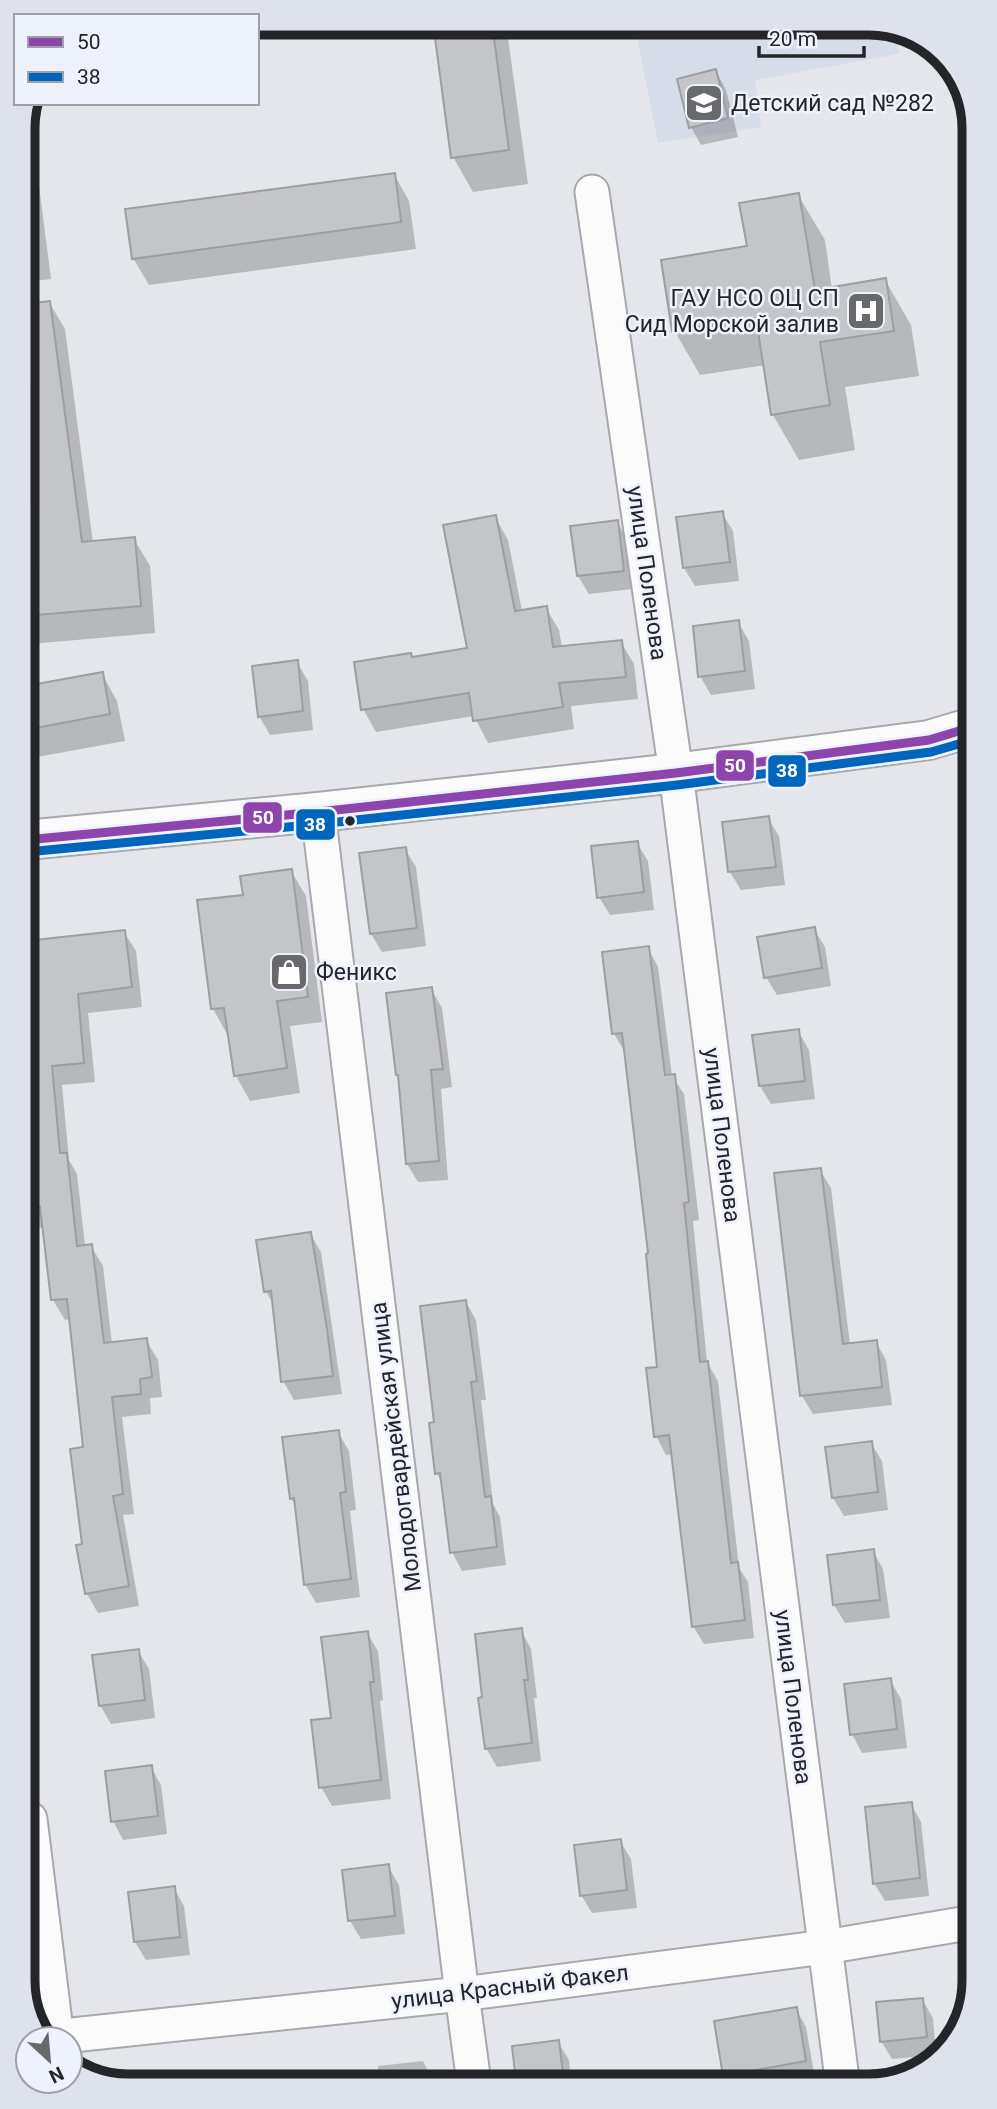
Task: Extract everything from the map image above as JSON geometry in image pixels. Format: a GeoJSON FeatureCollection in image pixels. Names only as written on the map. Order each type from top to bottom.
{"type":"FeatureCollection","features":[{"type":"Feature","properties":{"kind":"street","name":"улица Поленова"},"geometry":{"type":"LineString","coordinates":[[592,192],[676,773],[841,2074]]}},
{"type":"Feature","properties":{"kind":"street"},"geometry":{"type":"LineString","coordinates":[[35,839],[676,773],[929,740],[962,730]]}},
{"type":"Feature","properties":{"kind":"street","name":"Молодогвардейская улица"},"geometry":{"type":"LineString","coordinates":[[318,812],[473,2074]]}},
{"type":"Feature","properties":{"kind":"street"},"geometry":{"type":"LineString","coordinates":[[35,1867],[52,2025]]}},
{"type":"Feature","properties":{"kind":"street","name":"улица Красный Факел"},"geometry":{"type":"LineString","coordinates":[[84,2035],[462,1994],[825,1947],[962,1924]]}},
{"type":"Feature","properties":{"kind":"shaded area","name":"Детский сад №282"},"geometry":{"type":"Polygon","coordinates":[[[636,35],[875,35],[897,40],[899,54],[755,80],[761,127],[658,143],[636,35]]]}},
{"type":"Feature","properties":{"kind":"building"},"geometry":{"type":"Polygon","coordinates":[[[435,35],[494,35],[509,150],[451,158],[435,35]]]}},
{"type":"Feature","properties":{"kind":"building"},"geometry":{"type":"Polygon","coordinates":[[[716,69],[728,118],[689,128],[677,79],[716,69]]]}},
{"type":"Feature","properties":{"kind":"building"},"geometry":{"type":"Polygon","coordinates":[[[395,173],[401,222],[132,259],[125,209],[395,173]]]}},
{"type":"Feature","properties":{"kind":"building","name":"ГАУ НСО ОЦ СП Сид Морской залив"},"geometry":{"type":"Polygon","coordinates":[[[799,193],[815,290],[886,278],[894,331],[820,342],[830,405],[771,415],[756,318],[672,331],[661,260],[747,246],[739,203],[799,193]]]}},
{"type":"Feature","properties":{"kind":"building"},"geometry":{"type":"Polygon","coordinates":[[[50,301],[82,542],[135,537],[141,606],[35,615],[35,303],[50,301]]]}},
{"type":"Feature","properties":{"kind":"building"},"geometry":{"type":"Polygon","coordinates":[[[723,511],[730,562],[683,568],[676,517],[723,511]]]}},
{"type":"Feature","properties":{"kind":"building"},"geometry":{"type":"Polygon","coordinates":[[[496,515],[515,611],[547,606],[553,647],[622,640],[626,677],[559,683],[563,707],[473,721],[469,693],[361,710],[354,662],[411,653],[412,657],[467,648],[443,525],[496,515]]]}},
{"type":"Feature","properties":{"kind":"building"},"geometry":{"type":"Polygon","coordinates":[[[618,520],[624,571],[577,576],[570,526],[618,520]]]}},
{"type":"Feature","properties":{"kind":"building"},"geometry":{"type":"Polygon","coordinates":[[[739,620],[745,671],[698,677],[693,626],[739,620]]]}},
{"type":"Feature","properties":{"kind":"building"},"geometry":{"type":"Polygon","coordinates":[[[298,660],[303,711],[258,717],[252,666],[298,660]]]}},
{"type":"Feature","properties":{"kind":"building"},"geometry":{"type":"Polygon","coordinates":[[[103,672],[110,714],[35,728],[35,684],[103,672]]]}},
{"type":"Feature","properties":{"kind":"building"},"geometry":{"type":"Polygon","coordinates":[[[769,816],[776,867],[728,872],[722,822],[769,816]]]}},
{"type":"Feature","properties":{"kind":"building"},"geometry":{"type":"Polygon","coordinates":[[[638,841],[644,892],[597,898],[591,846],[638,841]]]}},
{"type":"Feature","properties":{"kind":"building"},"geometry":{"type":"Polygon","coordinates":[[[406,847],[417,928],[370,934],[359,853],[406,847]]]}},
{"type":"Feature","properties":{"kind":"building"},"geometry":{"type":"Polygon","coordinates":[[[292,869],[308,997],[277,1001],[287,1068],[234,1076],[224,1008],[211,1009],[197,900],[243,895],[240,876],[292,869]]]}},
{"type":"Feature","properties":{"kind":"building"},"geometry":{"type":"Polygon","coordinates":[[[815,927],[822,968],[764,978],[757,937],[815,927]]]}},
{"type":"Feature","properties":{"kind":"building"},"geometry":{"type":"Polygon","coordinates":[[[125,930],[132,987],[78,994],[84,1063],[52,1066],[60,1153],[67,1153],[77,1246],[92,1244],[104,1343],[147,1338],[152,1377],[140,1379],[141,1394],[112,1397],[123,1494],[113,1496],[129,1586],[85,1594],[76,1545],[82,1544],[70,1449],[83,1447],[67,1299],[51,1300],[40,1207],[35,1208],[35,940],[125,930]]]}},
{"type":"Feature","properties":{"kind":"building"},"geometry":{"type":"Polygon","coordinates":[[[649,946],[665,1075],[675,1074],[689,1202],[684,1203],[700,1362],[708,1361],[731,1563],[738,1562],[745,1620],[692,1627],[669,1435],[654,1437],[646,1368],[657,1367],[648,1253],[622,1033],[612,1034],[602,952],[649,946]]]}},
{"type":"Feature","properties":{"kind":"building"},"geometry":{"type":"Polygon","coordinates":[[[432,987],[443,1069],[431,1070],[439,1161],[406,1164],[398,1075],[386,993],[432,987]]]}},
{"type":"Feature","properties":{"kind":"building"},"geometry":{"type":"Polygon","coordinates":[[[799,1029],[805,1081],[759,1086],[752,1035],[799,1029]]]}},
{"type":"Feature","properties":{"kind":"building"},"geometry":{"type":"Polygon","coordinates":[[[821,1168],[843,1344],[877,1340],[882,1387],[800,1396],[774,1173],[821,1168]]]}},
{"type":"Feature","properties":{"kind":"building"},"geometry":{"type":"Polygon","coordinates":[[[311,1232],[333,1376],[281,1382],[271,1291],[264,1292],[256,1240],[311,1232]]]}},
{"type":"Feature","properties":{"kind":"building"},"geometry":{"type":"Polygon","coordinates":[[[466,1300],[477,1381],[471,1382],[485,1497],[491,1496],[497,1547],[450,1553],[440,1473],[435,1474],[429,1423],[434,1422],[420,1306],[466,1300]]]}},
{"type":"Feature","properties":{"kind":"building"},"geometry":{"type":"Polygon","coordinates":[[[339,1430],[346,1492],[340,1493],[351,1579],[304,1585],[294,1498],[290,1499],[282,1437],[339,1430]]]}},
{"type":"Feature","properties":{"kind":"building"},"geometry":{"type":"Polygon","coordinates":[[[872,1441],[878,1492],[832,1498],[825,1447],[872,1441]]]}},
{"type":"Feature","properties":{"kind":"building"},"geometry":{"type":"Polygon","coordinates":[[[874,1549],[880,1600],[833,1605],[827,1555],[874,1549]]]}},
{"type":"Feature","properties":{"kind":"building"},"geometry":{"type":"Polygon","coordinates":[[[522,1628],[528,1680],[524,1680],[532,1743],[485,1749],[478,1698],[482,1697],[475,1634],[522,1628]]]}},
{"type":"Feature","properties":{"kind":"building"},"geometry":{"type":"Polygon","coordinates":[[[368,1631],[374,1682],[370,1682],[381,1780],[319,1788],[311,1720],[331,1718],[321,1637],[368,1631]]]}},
{"type":"Feature","properties":{"kind":"building"},"geometry":{"type":"Polygon","coordinates":[[[139,1649],[145,1700],[99,1706],[92,1655],[139,1649]]]}},
{"type":"Feature","properties":{"kind":"building"},"geometry":{"type":"Polygon","coordinates":[[[891,1678],[897,1729],[850,1735],[844,1684],[891,1678]]]}},
{"type":"Feature","properties":{"kind":"building"},"geometry":{"type":"Polygon","coordinates":[[[152,1765],[158,1816],[111,1822],[105,1771],[152,1765]]]}},
{"type":"Feature","properties":{"kind":"building"},"geometry":{"type":"Polygon","coordinates":[[[912,1802],[920,1878],[873,1884],[865,1807],[912,1802]]]}},
{"type":"Feature","properties":{"kind":"building"},"geometry":{"type":"Polygon","coordinates":[[[621,1839],[627,1890],[580,1896],[574,1845],[621,1839]]]}},
{"type":"Feature","properties":{"kind":"building"},"geometry":{"type":"Polygon","coordinates":[[[389,1864],[395,1916],[348,1921],[342,1870],[389,1864]]]}},
{"type":"Feature","properties":{"kind":"building"},"geometry":{"type":"Polygon","coordinates":[[[175,1886],[180,1937],[134,1942],[128,1892],[175,1886]]]}},
{"type":"Feature","properties":{"kind":"building"},"geometry":{"type":"Polygon","coordinates":[[[923,1998],[927,2037],[880,2042],[876,2002],[923,1998]]]}},
{"type":"Feature","properties":{"kind":"building"},"geometry":{"type":"Polygon","coordinates":[[[797,2007],[806,2061],[723,2074],[714,2021],[797,2007]]]}},
{"type":"Feature","properties":{"kind":"building"},"geometry":{"type":"Polygon","coordinates":[[[559,2040],[563,2074],[515,2074],[512,2046],[559,2040]]]}},
{"type":"Feature","properties":{"kind":"transit line","name":"50"},"geometry":{"type":"LineString","coordinates":[[35,839],[676,773],[929,740],[962,730]]}},
{"type":"Feature","properties":{"kind":"transit line","name":"38"},"geometry":{"type":"LineString","coordinates":[[35,851],[677,785],[931,752],[962,743]]}},
{"type":"Feature","properties":{"kind":"place","name":"Детский сад №282"},"geometry":{"type":"Point","coordinates":[704,103]}},
{"type":"Feature","properties":{"kind":"place","name":"ГАУ НСО ОЦ СП Сид Морской залив"},"geometry":{"type":"Point","coordinates":[866,311]}},
{"type":"Feature","properties":{"kind":"place","name":"Феникс"},"geometry":{"type":"Point","coordinates":[289,972]}}]}
